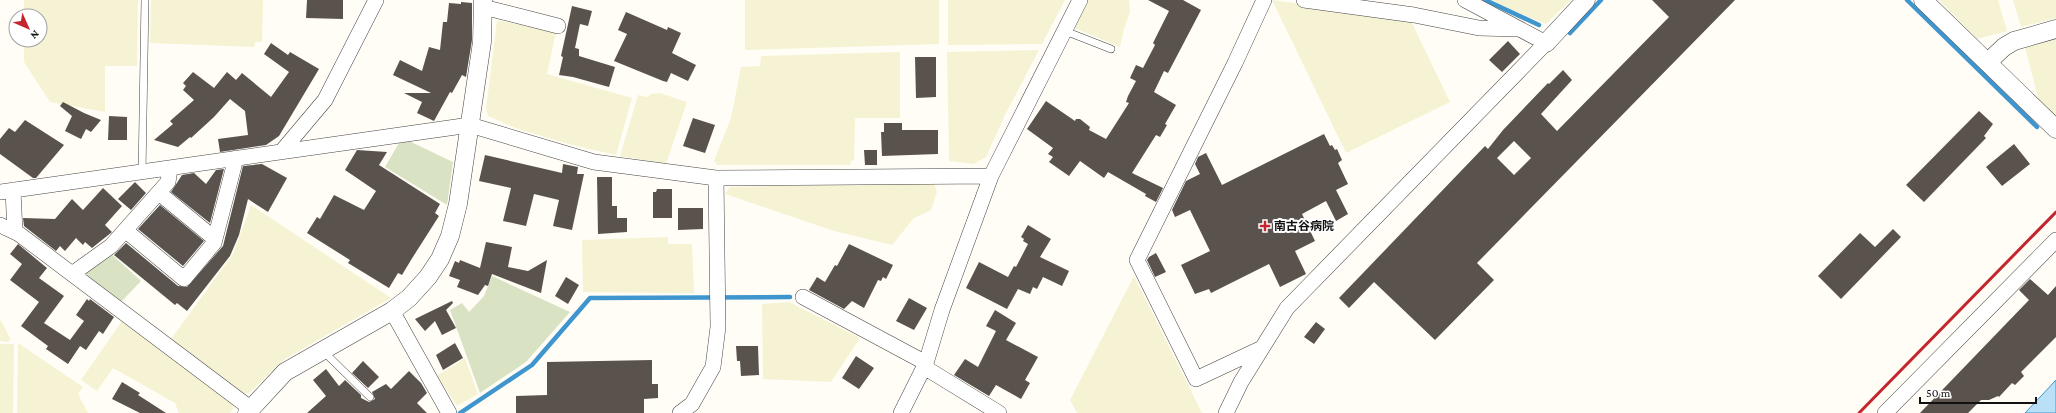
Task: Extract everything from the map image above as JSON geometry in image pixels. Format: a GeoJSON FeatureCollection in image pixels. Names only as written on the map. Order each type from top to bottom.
{"type":"FeatureCollection","features":[{"type":"Feature","properties":{"kind":"street"},"geometry":{"type":"LineString","coordinates":[[282,151],[325,100],[376,0]]}},
{"type":"Feature","properties":{"kind":"street"},"geometry":{"type":"LineString","coordinates":[[901,413],[925,365],[942,310],[991,176],[1080,0]]}},
{"type":"Feature","properties":{"kind":"street"},"geometry":{"type":"LineString","coordinates":[[1262,348],[1196,379],[1137,260],[1228,77],[1264,0]]}},
{"type":"Feature","properties":{"kind":"street"},"geometry":{"type":"LineString","coordinates":[[1304,0],[1414,15],[1479,28],[1523,29]]}},
{"type":"Feature","properties":{"kind":"street"},"geometry":{"type":"LineString","coordinates":[[1465,0],[1523,29],[1546,43]]}},
{"type":"Feature","properties":{"kind":"street"},"geometry":{"type":"LineString","coordinates":[[1226,413],[1241,382],[1288,308],[1586,0]]}},
{"type":"Feature","properties":{"kind":"street"},"geometry":{"type":"LineString","coordinates":[[1923,0],[2056,129]]}},
{"type":"Feature","properties":{"kind":"street"},"geometry":{"type":"LineString","coordinates":[[0,225],[15,232],[72,274],[248,411],[285,372],[392,311],[410,298],[435,268],[445,250],[458,204],[482,42],[483,4],[558,26]]}},
{"type":"Feature","properties":{"kind":"street"},"geometry":{"type":"LineString","coordinates":[[1988,62],[2004,47],[2014,41],[2056,29]]}},
{"type":"Feature","properties":{"kind":"street"},"geometry":{"type":"LineString","coordinates":[[15,232],[7,191],[142,173],[282,151],[470,125],[594,162],[716,178],[991,176]]}},
{"type":"Feature","properties":{"kind":"street"},"geometry":{"type":"LineString","coordinates":[[125,230],[184,279],[214,243],[236,158]]}},
{"type":"Feature","properties":{"kind":"street"},"geometry":{"type":"LineString","coordinates":[[72,274],[111,246],[168,182],[170,169]]}},
{"type":"Feature","properties":{"kind":"street"},"geometry":{"type":"LineString","coordinates":[[680,413],[692,404],[713,367],[718,327],[716,178]]}},
{"type":"Feature","properties":{"kind":"street"},"geometry":{"type":"LineString","coordinates":[[159,193],[215,239]]}},
{"type":"Feature","properties":{"kind":"street"},"geometry":{"type":"LineString","coordinates":[[1885,413],[2056,240]]}},
{"type":"Feature","properties":{"kind":"street"},"geometry":{"type":"LineString","coordinates":[[803,297],[925,365],[999,413]]}},
{"type":"Feature","properties":{"kind":"street"},"geometry":{"type":"LineString","coordinates":[[392,311],[449,413]]}},
{"type":"Feature","properties":{"kind":"lane"},"geometry":{"type":"LineString","coordinates":[[142,173],[145,0]]}},
{"type":"Feature","properties":{"kind":"lane"},"geometry":{"type":"LineString","coordinates":[[1065,31],[1111,49]]}},
{"type":"Feature","properties":{"kind":"lane"},"geometry":{"type":"LineString","coordinates":[[322,350],[370,397]]}},
{"type":"Feature","properties":{"kind":"shaded area"},"geometry":{"type":"Polygon","coordinates":[[[24,0],[138,0],[137,66],[105,66],[105,112],[50,102],[24,62],[24,48],[48,48],[48,8],[24,8],[24,0]]]}},
{"type":"Feature","properties":{"kind":"shaded area"},"geometry":{"type":"Polygon","coordinates":[[[151,0],[263,0],[262,42],[255,42],[254,47],[150,43],[151,0]]]}},
{"type":"Feature","properties":{"kind":"shaded area"},"geometry":{"type":"Polygon","coordinates":[[[745,0],[939,0],[939,44],[745,50],[745,0]]]}},
{"type":"Feature","properties":{"kind":"shaded area"},"geometry":{"type":"Polygon","coordinates":[[[948,0],[1065,0],[1042,44],[948,45],[948,0]]]}},
{"type":"Feature","properties":{"kind":"shaded area"},"geometry":{"type":"Polygon","coordinates":[[[1089,0],[1129,0],[1130,12],[1120,47],[1074,28],[1089,0]]]}},
{"type":"Feature","properties":{"kind":"shaded area"},"geometry":{"type":"Polygon","coordinates":[[[1272,0],[1410,19],[1450,102],[1346,153],[1272,0]]]}},
{"type":"Feature","properties":{"kind":"shaded area"},"geometry":{"type":"Polygon","coordinates":[[[1487,0],[1571,0],[1546,24],[1487,0]]]}},
{"type":"Feature","properties":{"kind":"shaded area"},"geometry":{"type":"Polygon","coordinates":[[[1939,0],[1998,0],[2007,31],[1977,39],[1939,0]]]}},
{"type":"Feature","properties":{"kind":"shaded area"},"geometry":{"type":"Polygon","coordinates":[[[2013,0],[2056,0],[2056,18],[2021,27],[2013,0]]]}},
{"type":"Feature","properties":{"kind":"shaded area"},"geometry":{"type":"Polygon","coordinates":[[[497,20],[556,32],[547,74],[632,98],[616,155],[568,144],[518,129],[488,116],[486,109],[497,20]]]}},
{"type":"Feature","properties":{"kind":"shaded area"},"geometry":{"type":"Polygon","coordinates":[[[2056,39],[2056,116],[2039,101],[2025,47],[2056,39]]]}},
{"type":"Feature","properties":{"kind":"shaded area"},"geometry":{"type":"Polygon","coordinates":[[[1039,50],[1005,115],[986,157],[974,164],[949,161],[947,52],[1039,50]]]}},
{"type":"Feature","properties":{"kind":"shaded area"},"geometry":{"type":"Polygon","coordinates":[[[900,52],[900,118],[855,118],[854,160],[851,161],[850,165],[717,165],[714,161],[731,118],[741,67],[760,66],[761,56],[900,52]]]}},
{"type":"Feature","properties":{"kind":"shaded area"},"geometry":{"type":"Polygon","coordinates":[[[660,93],[687,102],[666,164],[620,156],[638,95],[647,97],[651,94],[660,93]]]}},
{"type":"Feature","properties":{"kind":"shaded area"},"geometry":{"type":"Polygon","coordinates":[[[934,183],[937,192],[931,210],[914,218],[892,245],[834,231],[725,194],[730,187],[934,183]]]}},
{"type":"Feature","properties":{"kind":"shaded area"},"geometry":{"type":"Polygon","coordinates":[[[251,205],[391,298],[285,359],[249,393],[240,394],[171,339],[233,254],[251,205]]]}},
{"type":"Feature","properties":{"kind":"shaded area"},"geometry":{"type":"Polygon","coordinates":[[[668,237],[668,244],[692,244],[694,293],[583,292],[582,240],[668,237]]]}},
{"type":"Feature","properties":{"kind":"shaded area"},"geometry":{"type":"Polygon","coordinates":[[[1134,276],[1202,413],[1077,413],[1070,400],[1134,276]]]}},
{"type":"Feature","properties":{"kind":"shaded area"},"geometry":{"type":"Polygon","coordinates":[[[789,302],[860,338],[831,382],[763,379],[762,304],[789,302]]]}},
{"type":"Feature","properties":{"kind":"shaded area"},"geometry":{"type":"Polygon","coordinates":[[[124,318],[232,401],[233,409],[230,413],[179,413],[175,403],[113,368],[97,391],[81,380],[124,318]]]}},
{"type":"Feature","properties":{"kind":"shaded area"},"geometry":{"type":"Polygon","coordinates":[[[0,319],[11,340],[7,342],[0,341],[0,319]]]}},
{"type":"Feature","properties":{"kind":"shaded area"},"geometry":{"type":"Polygon","coordinates":[[[18,343],[83,387],[78,394],[88,413],[17,413],[18,343]]]}},
{"type":"Feature","properties":{"kind":"shaded area"},"geometry":{"type":"Polygon","coordinates":[[[0,344],[14,344],[13,413],[0,413],[0,344]]]}},
{"type":"Feature","properties":{"kind":"shaded area"},"geometry":{"type":"Polygon","coordinates":[[[465,358],[478,394],[457,406],[437,376],[465,358]]]}},
{"type":"Feature","properties":{"kind":"green space"},"geometry":{"type":"Polygon","coordinates":[[[409,141],[453,162],[447,205],[385,167],[399,143],[409,141]]]}},
{"type":"Feature","properties":{"kind":"green space"},"geometry":{"type":"Polygon","coordinates":[[[108,251],[141,281],[118,305],[80,274],[108,251]]]}},
{"type":"Feature","properties":{"kind":"green space"},"geometry":{"type":"Polygon","coordinates":[[[492,276],[570,312],[526,362],[480,393],[450,310],[462,303],[469,312],[484,296],[492,276]]]}},
{"type":"Feature","properties":{"kind":"water"},"geometry":{"type":"Polygon","coordinates":[[[2056,380],[2056,413],[2025,413],[2056,380]]]}},
{"type":"Feature","properties":{"kind":"building"},"geometry":{"type":"Polygon","coordinates":[[[307,0],[343,0],[343,19],[306,18],[307,0]]]}},
{"type":"Feature","properties":{"kind":"building"},"geometry":{"type":"Polygon","coordinates":[[[1148,0],[1183,0],[1201,10],[1168,73],[1164,71],[1154,92],[1176,105],[1165,124],[1167,125],[1160,137],[1156,135],[1132,173],[1163,188],[1156,202],[1145,196],[1146,194],[1108,172],[1104,178],[1080,161],[1069,176],[1049,162],[1053,157],[1048,154],[1053,148],[1027,129],[1046,101],[1075,121],[1076,119],[1080,119],[1090,127],[1089,130],[1106,139],[1129,103],[1126,102],[1136,81],[1130,78],[1136,65],[1143,68],[1155,45],[1153,43],[1169,11],[1148,0]]]}},
{"type":"Feature","properties":{"kind":"building"},"geometry":{"type":"Polygon","coordinates":[[[1652,0],[1735,0],[1477,263],[1494,280],[1435,340],[1374,282],[1349,308],[1339,298],[1485,146],[1488,149],[1503,130],[1548,83],[1549,84],[1563,70],[1572,80],[1541,114],[1557,131],[1669,17],[1652,0]],[[1514,141],[1497,158],[1514,175],[1531,158],[1514,141]]]}},
{"type":"Feature","properties":{"kind":"building"},"geometry":{"type":"Polygon","coordinates":[[[461,2],[472,3],[472,40],[466,77],[462,75],[452,93],[450,92],[434,121],[417,113],[422,102],[404,93],[431,93],[393,75],[400,60],[422,71],[429,47],[440,50],[443,22],[447,22],[449,3],[461,4],[461,2]]]}},
{"type":"Feature","properties":{"kind":"building"},"geometry":{"type":"Polygon","coordinates":[[[572,6],[592,11],[588,26],[580,24],[575,48],[579,49],[579,56],[615,67],[609,87],[573,77],[559,75],[563,57],[561,56],[572,6]]]}},
{"type":"Feature","properties":{"kind":"building"},"geometry":{"type":"Polygon","coordinates":[[[626,12],[667,30],[668,27],[681,33],[672,53],[696,65],[688,81],[671,73],[667,82],[663,81],[614,61],[627,34],[618,30],[626,12]]]}},
{"type":"Feature","properties":{"kind":"building"},"geometry":{"type":"Polygon","coordinates":[[[1508,41],[1520,54],[1502,72],[1489,60],[1508,41]]]}},
{"type":"Feature","properties":{"kind":"building"},"geometry":{"type":"Polygon","coordinates":[[[271,43],[288,55],[290,52],[319,69],[279,136],[266,145],[220,152],[218,139],[248,135],[245,111],[230,99],[214,117],[191,138],[190,137],[178,147],[154,140],[173,124],[170,121],[194,100],[183,90],[186,86],[183,83],[193,72],[214,88],[227,72],[236,80],[242,73],[271,97],[289,72],[264,54],[271,43]]]}},
{"type":"Feature","properties":{"kind":"building"},"geometry":{"type":"Polygon","coordinates":[[[915,57],[936,57],[936,97],[916,98],[915,57]]]}},
{"type":"Feature","properties":{"kind":"building"},"geometry":{"type":"Polygon","coordinates":[[[63,102],[101,120],[91,132],[86,129],[81,139],[65,131],[72,116],[60,106],[63,102]]]}},
{"type":"Feature","properties":{"kind":"building"},"geometry":{"type":"Polygon","coordinates":[[[1979,111],[1993,124],[1984,136],[1986,138],[1924,202],[1906,185],[1979,111]]]}},
{"type":"Feature","properties":{"kind":"building"},"geometry":{"type":"Polygon","coordinates":[[[109,116],[127,117],[127,140],[108,140],[109,116]]]}},
{"type":"Feature","properties":{"kind":"building"},"geometry":{"type":"Polygon","coordinates":[[[693,118],[715,125],[705,153],[683,146],[693,118]]]}},
{"type":"Feature","properties":{"kind":"building"},"geometry":{"type":"Polygon","coordinates":[[[25,120],[64,145],[36,178],[33,178],[0,154],[0,139],[9,128],[15,132],[25,120]]]}},
{"type":"Feature","properties":{"kind":"building"},"geometry":{"type":"Polygon","coordinates":[[[884,123],[902,123],[902,130],[938,130],[938,154],[882,156],[881,132],[884,132],[884,123]]]}},
{"type":"Feature","properties":{"kind":"building"},"geometry":{"type":"Polygon","coordinates":[[[1324,134],[1330,146],[1332,145],[1335,150],[1337,149],[1342,160],[1338,163],[1348,184],[1336,190],[1348,214],[1336,221],[1326,201],[1302,214],[1315,241],[1295,251],[1306,274],[1280,287],[1269,264],[1211,293],[1209,289],[1195,294],[1181,265],[1210,251],[1190,210],[1175,217],[1172,210],[1186,181],[1200,174],[1195,164],[1198,157],[1206,153],[1222,185],[1324,134]]]}},
{"type":"Feature","properties":{"kind":"building"},"geometry":{"type":"Polygon","coordinates":[[[2014,144],[2030,164],[2002,186],[1986,167],[2014,144]]]}},
{"type":"Feature","properties":{"kind":"building"},"geometry":{"type":"Polygon","coordinates":[[[357,150],[387,152],[379,165],[440,204],[435,213],[439,216],[402,275],[398,273],[389,288],[348,263],[350,260],[307,233],[317,217],[320,219],[334,195],[364,210],[376,191],[345,170],[357,150]]]}},
{"type":"Feature","properties":{"kind":"building"},"geometry":{"type":"Polygon","coordinates":[[[864,150],[877,150],[877,165],[865,165],[864,150]]]}},
{"type":"Feature","properties":{"kind":"building"},"geometry":{"type":"Polygon","coordinates":[[[485,155],[562,173],[563,164],[578,167],[577,174],[584,174],[572,230],[553,226],[559,200],[534,194],[526,226],[503,221],[511,188],[479,181],[485,155]]]}},
{"type":"Feature","properties":{"kind":"building"},"geometry":{"type":"Polygon","coordinates":[[[262,164],[287,178],[268,212],[248,199],[239,235],[230,256],[187,311],[177,303],[175,305],[114,255],[126,243],[178,286],[187,287],[223,246],[243,166],[262,164]]]}},
{"type":"Feature","properties":{"kind":"building"},"geometry":{"type":"Polygon","coordinates":[[[224,169],[210,223],[171,192],[182,175],[194,173],[206,184],[216,170],[224,169]]]}},
{"type":"Feature","properties":{"kind":"building"},"geometry":{"type":"Polygon","coordinates":[[[597,177],[612,177],[612,206],[617,206],[617,218],[627,218],[627,232],[598,234],[597,177]]]}},
{"type":"Feature","properties":{"kind":"building"},"geometry":{"type":"Polygon","coordinates":[[[135,182],[146,193],[131,210],[118,199],[135,182]]]}},
{"type":"Feature","properties":{"kind":"building"},"geometry":{"type":"Polygon","coordinates":[[[103,188],[122,206],[105,225],[112,232],[92,248],[85,242],[83,245],[76,238],[65,251],[60,246],[56,251],[24,226],[23,218],[55,219],[72,199],[83,210],[103,188]]]}},
{"type":"Feature","properties":{"kind":"building"},"geometry":{"type":"Polygon","coordinates":[[[657,189],[672,189],[672,218],[653,218],[653,192],[656,192],[657,189]]]}},
{"type":"Feature","properties":{"kind":"building"},"geometry":{"type":"Polygon","coordinates":[[[160,205],[204,241],[183,266],[138,229],[160,205]]]}},
{"type":"Feature","properties":{"kind":"building"},"geometry":{"type":"Polygon","coordinates":[[[678,208],[703,208],[703,229],[678,230],[678,208]]]}},
{"type":"Feature","properties":{"kind":"building"},"geometry":{"type":"Polygon","coordinates":[[[1028,225],[1051,239],[1040,257],[1069,271],[1062,286],[1043,277],[1037,289],[1033,287],[1030,294],[1018,289],[1007,309],[966,288],[979,262],[1008,277],[1014,266],[1016,267],[1028,244],[1023,241],[1024,239],[1021,237],[1028,225]]]}},
{"type":"Feature","properties":{"kind":"building"},"geometry":{"type":"Polygon","coordinates":[[[1893,229],[1901,237],[1841,299],[1818,276],[1860,233],[1875,247],[1893,229]]]}},
{"type":"Feature","properties":{"kind":"building"},"geometry":{"type":"Polygon","coordinates":[[[486,242],[512,247],[508,267],[528,271],[547,260],[541,293],[492,274],[488,286],[485,285],[478,295],[457,287],[460,280],[449,276],[455,261],[459,263],[460,260],[480,268],[486,242]]]}},
{"type":"Feature","properties":{"kind":"building"},"geometry":{"type":"Polygon","coordinates":[[[18,244],[47,268],[39,278],[64,296],[44,323],[70,340],[84,321],[76,315],[87,299],[89,301],[90,299],[114,317],[103,334],[99,331],[86,350],[80,346],[68,364],[46,349],[48,346],[21,326],[39,302],[10,280],[22,264],[10,254],[18,244]]]}},
{"type":"Feature","properties":{"kind":"building"},"geometry":{"type":"Polygon","coordinates":[[[849,244],[893,265],[886,279],[883,277],[881,281],[878,280],[864,308],[852,301],[844,309],[809,290],[817,277],[825,282],[835,265],[837,266],[849,244]]]}},
{"type":"Feature","properties":{"kind":"building"},"geometry":{"type":"Polygon","coordinates":[[[1156,253],[1166,272],[1155,277],[1147,260],[1156,253]]]}},
{"type":"Feature","properties":{"kind":"building"},"geometry":{"type":"Polygon","coordinates":[[[566,277],[579,285],[568,304],[555,296],[566,277]]]}},
{"type":"Feature","properties":{"kind":"building"},"geometry":{"type":"Polygon","coordinates":[[[2030,279],[2048,295],[2056,286],[2056,337],[2021,372],[2024,376],[2015,385],[2012,383],[1999,397],[1998,396],[1989,400],[1981,400],[1968,413],[1920,413],[2029,300],[2019,290],[2030,279]]]}},
{"type":"Feature","properties":{"kind":"building"},"geometry":{"type":"Polygon","coordinates":[[[909,298],[927,308],[914,330],[896,321],[909,298]]]}},
{"type":"Feature","properties":{"kind":"building"},"geometry":{"type":"Polygon","coordinates":[[[452,301],[453,303],[446,310],[456,328],[442,335],[435,321],[425,331],[415,319],[452,301]]]}},
{"type":"Feature","properties":{"kind":"building"},"geometry":{"type":"Polygon","coordinates":[[[995,310],[1016,323],[1006,340],[1038,357],[1025,380],[1030,383],[1021,399],[996,385],[989,396],[954,375],[965,359],[978,367],[996,331],[986,326],[995,310]]]}},
{"type":"Feature","properties":{"kind":"building"},"geometry":{"type":"Polygon","coordinates":[[[1316,322],[1325,329],[1314,344],[1304,337],[1316,322]]]}},
{"type":"Feature","properties":{"kind":"building"},"geometry":{"type":"Polygon","coordinates":[[[455,343],[463,358],[443,370],[436,355],[455,343]]]}},
{"type":"Feature","properties":{"kind":"building"},"geometry":{"type":"Polygon","coordinates":[[[736,346],[758,346],[759,375],[741,376],[740,361],[737,361],[736,346]]]}},
{"type":"Feature","properties":{"kind":"building"},"geometry":{"type":"Polygon","coordinates":[[[856,356],[874,368],[859,389],[842,378],[856,356]]]}},
{"type":"Feature","properties":{"kind":"building"},"geometry":{"type":"Polygon","coordinates":[[[652,360],[652,384],[658,384],[658,398],[644,399],[644,413],[516,413],[516,396],[547,395],[547,362],[652,360]]]}},
{"type":"Feature","properties":{"kind":"building"},"geometry":{"type":"Polygon","coordinates":[[[363,361],[379,377],[368,388],[352,373],[363,361]]]}},
{"type":"Feature","properties":{"kind":"building"},"geometry":{"type":"Polygon","coordinates":[[[326,369],[339,386],[345,380],[361,395],[361,398],[369,402],[375,399],[372,392],[386,384],[391,389],[409,371],[421,383],[427,393],[417,403],[427,413],[307,413],[326,396],[313,380],[326,369]]]}},
{"type":"Feature","properties":{"kind":"building"},"geometry":{"type":"Polygon","coordinates":[[[122,382],[140,393],[138,395],[166,413],[140,413],[112,399],[122,382]]]}},
{"type":"Feature","properties":{"kind":"waterway"},"geometry":{"type":"LineString","coordinates":[[1485,0],[1539,25]]}},
{"type":"Feature","properties":{"kind":"waterway"},"geometry":{"type":"LineString","coordinates":[[1570,33],[1601,0]]}},
{"type":"Feature","properties":{"kind":"waterway"},"geometry":{"type":"LineString","coordinates":[[1907,0],[2037,127]]}},
{"type":"Feature","properties":{"kind":"waterway"},"geometry":{"type":"LineString","coordinates":[[460,413],[532,365],[590,298],[790,297]]}},
{"type":"Feature","properties":{"kind":"railway"},"geometry":{"type":"LineString","coordinates":[[1859,413],[2056,212]]}},
{"type":"Feature","properties":{"kind":"place","name":"南古谷病院"},"geometry":{"type":"Point","coordinates":[1265,226]}}]}
